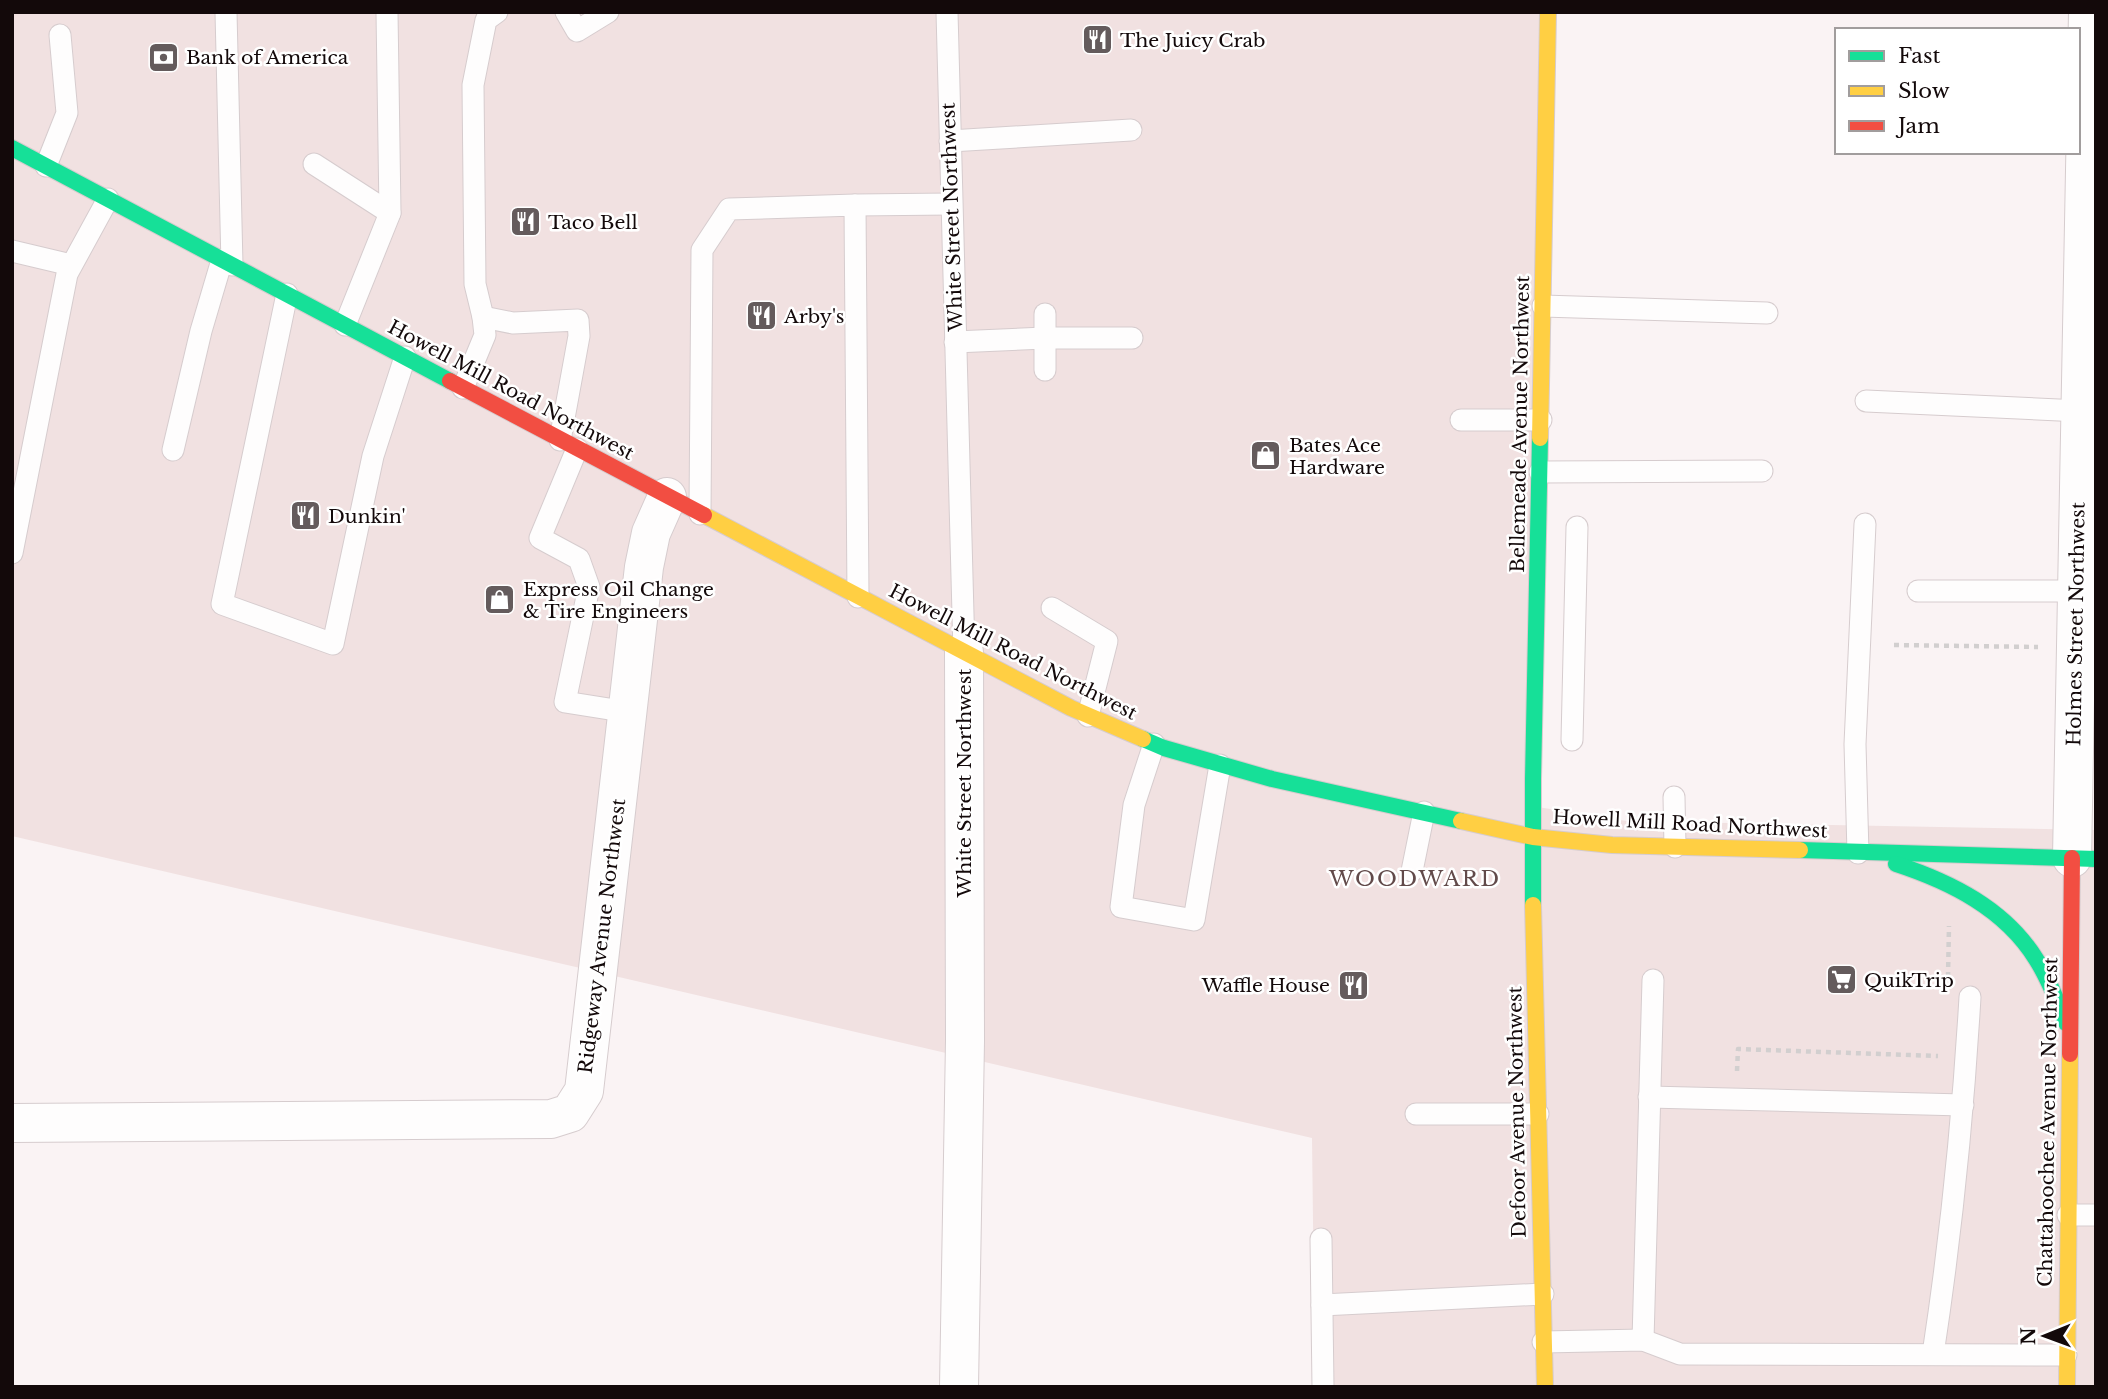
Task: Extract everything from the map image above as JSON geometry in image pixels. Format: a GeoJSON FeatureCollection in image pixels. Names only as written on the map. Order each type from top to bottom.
{"type":"FeatureCollection","features":[{"type":"Feature","properties":{"kind":"main road","name":"Bellemeade Avenue Northwest"},"geometry":{"type":"LineString","coordinates":[[1533,837],[1548,12]]}},
{"type":"Feature","properties":{"kind":"main road","name":"Howell Mill Road Northwest"},"geometry":{"type":"LineString","coordinates":[[12,148],[858,597],[1088,716],[1154,744],[1272,779],[1533,837],[1612,845],[2084,859]]}},
{"type":"Feature","properties":{"kind":"main road","name":"Defoor Avenue Northwest"},"geometry":{"type":"LineString","coordinates":[[1533,837],[1545,1387]]}},
{"type":"Feature","properties":{"kind":"main road"},"geometry":{"type":"LineString","coordinates":[[1858,853],[1940,879],[1969,895],[2004,920],[2031,951],[2051,988],[2070,1035]]}},
{"type":"Feature","properties":{"kind":"main road","name":"Chattahoochee Avenue Northwest"},"geometry":{"type":"LineString","coordinates":[[2067,1387],[2070,1035],[2084,859]]}},
{"type":"Feature","properties":{"kind":"street","name":"Holmes Street Northwest"},"geometry":{"type":"LineString","coordinates":[[2084,859],[2086,591],[2080,411],[2088,12]]}},
{"type":"Feature","properties":{"kind":"street","name":"Ridgeway Avenue Northwest"},"geometry":{"type":"LineString","coordinates":[[12,1123],[551,1119],[570,1113],[584,1091],[644,567],[651,533],[684,505]]}},
{"type":"Feature","properties":{"kind":"street","name":"White Street Northwest"},"geometry":{"type":"LineString","coordinates":[[959,1387],[965,1041],[964,652]]}},
{"type":"Feature","properties":{"kind":"lane"},"geometry":{"type":"LineString","coordinates":[[173,450],[201,331],[227,262],[226,12]]}},
{"type":"Feature","properties":{"kind":"lane"},"geometry":{"type":"LineString","coordinates":[[345,325],[390,214],[387,12]]}},
{"type":"Feature","properties":{"kind":"lane"},"geometry":{"type":"LineString","coordinates":[[463,388],[485,335],[475,284],[473,85],[485,20],[497,12]]}},
{"type":"Feature","properties":{"kind":"lane"},"geometry":{"type":"LineString","coordinates":[[566,12],[577,31],[608,12]]}},
{"type":"Feature","properties":{"kind":"lane","name":"White Street Northwest"},"geometry":{"type":"LineString","coordinates":[[947,12],[964,652]]}},
{"type":"Feature","properties":{"kind":"lane"},"geometry":{"type":"LineString","coordinates":[[46,166],[67,113],[60,35]]}},
{"type":"Feature","properties":{"kind":"lane"},"geometry":{"type":"LineString","coordinates":[[950,141],[1131,130]]}},
{"type":"Feature","properties":{"kind":"lane"},"geometry":{"type":"LineString","coordinates":[[314,164],[390,214]]}},
{"type":"Feature","properties":{"kind":"lane"},"geometry":{"type":"LineString","coordinates":[[12,553],[66,274],[108,198]]}},
{"type":"Feature","properties":{"kind":"lane"},"geometry":{"type":"LineString","coordinates":[[684,505],[702,250],[729,209],[951,204]]}},
{"type":"Feature","properties":{"kind":"lane"},"geometry":{"type":"LineString","coordinates":[[855,205],[858,597]]}},
{"type":"Feature","properties":{"kind":"lane"},"geometry":{"type":"LineString","coordinates":[[12,251],[71,265]]}},
{"type":"Feature","properties":{"kind":"lane"},"geometry":{"type":"LineString","coordinates":[[287,294],[222,604],[333,644],[373,456],[405,357]]}},
{"type":"Feature","properties":{"kind":"lane"},"geometry":{"type":"LineString","coordinates":[[1543,306],[1767,313]]}},
{"type":"Feature","properties":{"kind":"lane"},"geometry":{"type":"LineString","coordinates":[[1045,314],[1045,370]]}},
{"type":"Feature","properties":{"kind":"lane"},"geometry":{"type":"LineString","coordinates":[[483,317],[513,323],[578,320],[579,336],[569,444],[540,538],[579,559],[589,587],[565,702],[628,712]]}},
{"type":"Feature","properties":{"kind":"lane"},"geometry":{"type":"LineString","coordinates":[[955,342],[1132,338]]}},
{"type":"Feature","properties":{"kind":"lane"},"geometry":{"type":"LineString","coordinates":[[1866,401],[2080,411]]}},
{"type":"Feature","properties":{"kind":"lane"},"geometry":{"type":"LineString","coordinates":[[1461,420],[1541,420]]}},
{"type":"Feature","properties":{"kind":"lane"},"geometry":{"type":"LineString","coordinates":[[1540,472],[1762,471]]}},
{"type":"Feature","properties":{"kind":"lane"},"geometry":{"type":"LineString","coordinates":[[1858,853],[1855,744],[1865,524]]}},
{"type":"Feature","properties":{"kind":"lane"},"geometry":{"type":"LineString","coordinates":[[1572,740],[1577,527]]}},
{"type":"Feature","properties":{"kind":"lane"},"geometry":{"type":"LineString","coordinates":[[1918,591],[2086,591]]}},
{"type":"Feature","properties":{"kind":"lane"},"geometry":{"type":"LineString","coordinates":[[1052,608],[1107,642],[1088,716]]}},
{"type":"Feature","properties":{"kind":"lane"},"geometry":{"type":"LineString","coordinates":[[1154,744],[1134,805],[1121,907],[1194,920],[1220,765]]}},
{"type":"Feature","properties":{"kind":"lane"},"geometry":{"type":"LineString","coordinates":[[1675,797],[1675,847]]}},
{"type":"Feature","properties":{"kind":"lane"},"geometry":{"type":"LineString","coordinates":[[1412,871],[1424,812]]}},
{"type":"Feature","properties":{"kind":"lane"},"geometry":{"type":"LineString","coordinates":[[1643,1340],[1653,980]]}},
{"type":"Feature","properties":{"kind":"lane"},"geometry":{"type":"LineString","coordinates":[[1933,1354],[1946,1267],[1963,1105],[1970,997]]}},
{"type":"Feature","properties":{"kind":"lane"},"geometry":{"type":"LineString","coordinates":[[2070,1088],[2096,1088]]}},
{"type":"Feature","properties":{"kind":"lane"},"geometry":{"type":"LineString","coordinates":[[1649,1097],[1963,1105]]}},
{"type":"Feature","properties":{"kind":"lane"},"geometry":{"type":"LineString","coordinates":[[1416,1114],[1538,1114]]}},
{"type":"Feature","properties":{"kind":"lane"},"geometry":{"type":"LineString","coordinates":[[2068,1215],[2096,1215]]}},
{"type":"Feature","properties":{"kind":"lane"},"geometry":{"type":"LineString","coordinates":[[1321,1239],[1323,1387]]}},
{"type":"Feature","properties":{"kind":"lane"},"geometry":{"type":"LineString","coordinates":[[1322,1305],[1543,1294]]}},
{"type":"Feature","properties":{"kind":"lane"},"geometry":{"type":"LineString","coordinates":[[1544,1342],[1643,1340],[1680,1354],[2066,1355]]}},
{"type":"Feature","properties":{"kind":"path"},"geometry":{"type":"LineString","coordinates":[[1894,645],[2050,648]]}},
{"type":"Feature","properties":{"kind":"path"},"geometry":{"type":"LineString","coordinates":[[1737,1099],[1738,1049],[1945,1056]]}},
{"type":"Feature","properties":{"kind":"shaded area"},"geometry":{"type":"Polygon","coordinates":[[[12,12],[1539,12],[1531,806],[1627,821],[2096,830],[2096,1387],[1315,1387],[1312,1138],[12,836],[12,12]]]}},
{"type":"Feature","properties":{"kind":"traffic: fast"},"geometry":{"type":"LineString","coordinates":[[12,148],[450,381]]}},
{"type":"Feature","properties":{"kind":"traffic: fast"},"geometry":{"type":"LineString","coordinates":[[1533,905],[1540,438]]}},
{"type":"Feature","properties":{"kind":"traffic: fast"},"geometry":{"type":"LineString","coordinates":[[1143,739],[1164,748],[1272,779],[1461,821]]}},
{"type":"Feature","properties":{"kind":"traffic: fast"},"geometry":{"type":"LineString","coordinates":[[1800,850],[2096,859]]}},
{"type":"Feature","properties":{"kind":"traffic: fast"},"geometry":{"type":"LineString","coordinates":[[1896,864],[1956,889],[1993,912],[2009,926],[2041,967],[2066,1023]]}},
{"type":"Feature","properties":{"kind":"traffic: slow"},"geometry":{"type":"LineString","coordinates":[[1540,438],[1548,12]]}},
{"type":"Feature","properties":{"kind":"traffic: slow"},"geometry":{"type":"LineString","coordinates":[[704,515],[1071,708],[1143,739]]}},
{"type":"Feature","properties":{"kind":"traffic: slow"},"geometry":{"type":"LineString","coordinates":[[1461,821],[1533,837],[1612,845],[1800,850]]}},
{"type":"Feature","properties":{"kind":"traffic: slow"},"geometry":{"type":"LineString","coordinates":[[1533,905],[1545,1387]]}},
{"type":"Feature","properties":{"kind":"traffic: slow"},"geometry":{"type":"LineString","coordinates":[[2067,1387],[2070,1054]]}},
{"type":"Feature","properties":{"kind":"traffic: jam"},"geometry":{"type":"LineString","coordinates":[[450,381],[704,515]]}},
{"type":"Feature","properties":{"kind":"traffic: jam"},"geometry":{"type":"LineString","coordinates":[[2070,1054],[2072,858]]}},
{"type":"Feature","properties":{"kind":"place","name":"The Juicy Crab"},"geometry":{"type":"Point","coordinates":[1097,40]}},
{"type":"Feature","properties":{"kind":"place","name":"Bank of America"},"geometry":{"type":"Point","coordinates":[163,57]}},
{"type":"Feature","properties":{"kind":"place","name":"Taco Bell"},"geometry":{"type":"Point","coordinates":[525,222]}},
{"type":"Feature","properties":{"kind":"place","name":"Arby's"},"geometry":{"type":"Point","coordinates":[761,316]}},
{"type":"Feature","properties":{"kind":"place","name":"Bates Ace Hardware"},"geometry":{"type":"Point","coordinates":[1266,456]}},
{"type":"Feature","properties":{"kind":"place","name":"Dunkin'"},"geometry":{"type":"Point","coordinates":[305,516]}},
{"type":"Feature","properties":{"kind":"place","name":"Express Oil Change & Tire Engineers"},"geometry":{"type":"Point","coordinates":[500,600]}},
{"type":"Feature","properties":{"kind":"place","name":"QuikTrip"},"geometry":{"type":"Point","coordinates":[1841,980]}},
{"type":"Feature","properties":{"kind":"place","name":"Waffle House"},"geometry":{"type":"Point","coordinates":[1353,985]}},
{"type":"Feature","properties":{"kind":"district","name":"WOODWARD"},"geometry":{"type":"Point","coordinates":[1415,879]}}]}
